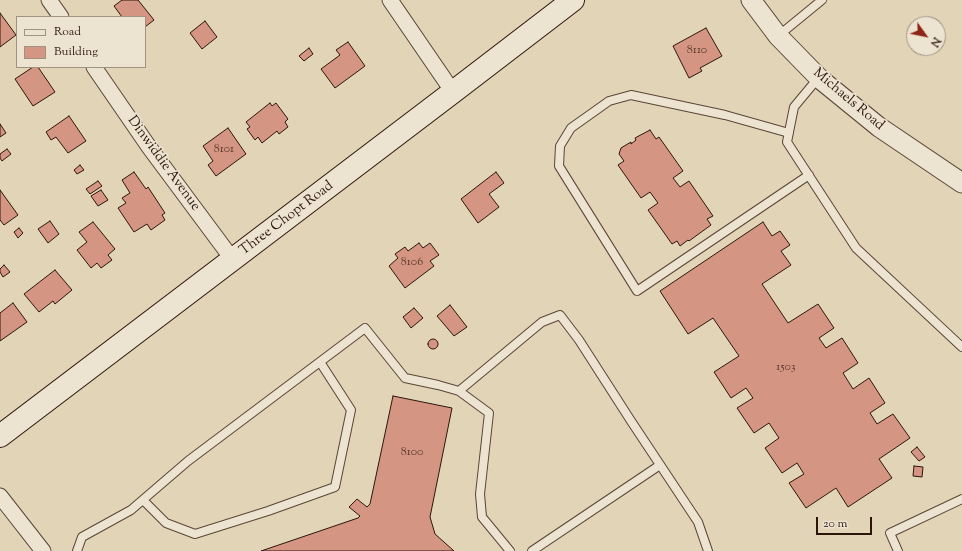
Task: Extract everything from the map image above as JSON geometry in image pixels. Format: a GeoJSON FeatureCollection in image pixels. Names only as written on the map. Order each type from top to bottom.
{"type":"FeatureCollection","features":[{"type":"Feature","properties":{"kind":"main road","name":"Three Chopt Road"},"geometry":{"type":"LineString","coordinates":[[0,436],[573,0]]}},
{"type":"Feature","properties":{"kind":"street"},"geometry":{"type":"LineString","coordinates":[[50,0],[60,16]]}},
{"type":"Feature","properties":{"kind":"street"},"geometry":{"type":"LineString","coordinates":[[390,0],[453,92]]}},
{"type":"Feature","properties":{"kind":"street","name":"Michaels Road"},"geometry":{"type":"LineString","coordinates":[[751,0],[778,36],[818,77],[879,127],[962,183]]}},
{"type":"Feature","properties":{"kind":"street","name":"Dinwiddie Avenue"},"geometry":{"type":"LineString","coordinates":[[95,68],[150,147],[233,260]]}},
{"type":"Feature","properties":{"kind":"street"},"geometry":{"type":"LineString","coordinates":[[0,496],[43,551]]}},
{"type":"Feature","properties":{"kind":"lane"},"geometry":{"type":"LineString","coordinates":[[778,36],[822,0]]}},
{"type":"Feature","properties":{"kind":"lane"},"geometry":{"type":"LineString","coordinates":[[818,77],[794,107],[787,142],[856,248],[962,347]]}},
{"type":"Feature","properties":{"kind":"lane"},"geometry":{"type":"LineString","coordinates":[[789,133],[725,115],[631,96],[609,101],[571,128],[560,146],[559,166],[637,291],[809,175]]}},
{"type":"Feature","properties":{"kind":"lane"},"geometry":{"type":"LineString","coordinates":[[459,391],[542,322],[560,315],[698,522],[708,551]]}},
{"type":"Feature","properties":{"kind":"lane"},"geometry":{"type":"LineString","coordinates":[[77,551],[82,537],[131,510],[188,461],[365,328],[405,378],[459,391],[489,412],[480,494],[482,517],[510,551]]}},
{"type":"Feature","properties":{"kind":"lane"},"geometry":{"type":"LineString","coordinates":[[143,500],[166,523],[195,534],[268,511],[335,487],[352,410],[320,362]]}},
{"type":"Feature","properties":{"kind":"lane"},"geometry":{"type":"LineString","coordinates":[[532,551],[660,465]]}},
{"type":"Feature","properties":{"kind":"lane"},"geometry":{"type":"LineString","coordinates":[[898,551],[890,533],[962,499]]}},
{"type":"Feature","properties":{"kind":"building"},"geometry":{"type":"Polygon","coordinates":[[[122,0],[138,0],[154,20],[146,26],[146,16],[121,16],[114,6],[122,0]]]}},
{"type":"Feature","properties":{"kind":"building"},"geometry":{"type":"Polygon","coordinates":[[[0,13],[16,35],[0,47],[0,13]]]}},
{"type":"Feature","properties":{"kind":"building"},"geometry":{"type":"Polygon","coordinates":[[[205,21],[217,37],[202,49],[190,33],[205,21]]]}},
{"type":"Feature","properties":{"kind":"building"},"geometry":{"type":"Polygon","coordinates":[[[706,28],[722,56],[700,68],[702,71],[689,78],[673,46],[706,28]]]}},
{"type":"Feature","properties":{"kind":"building"},"geometry":{"type":"Polygon","coordinates":[[[348,42],[365,66],[335,88],[321,69],[340,55],[336,50],[348,42]]]}},
{"type":"Feature","properties":{"kind":"building"},"geometry":{"type":"Polygon","coordinates":[[[309,48],[313,54],[304,61],[299,56],[309,48]]]}},
{"type":"Feature","properties":{"kind":"building"},"geometry":{"type":"Polygon","coordinates":[[[32,68],[39,68],[55,92],[33,106],[15,79],[32,68]]]}},
{"type":"Feature","properties":{"kind":"building"},"geometry":{"type":"Polygon","coordinates":[[[270,103],[272,106],[276,103],[288,119],[285,122],[288,127],[279,134],[277,131],[262,143],[258,137],[255,140],[247,129],[250,127],[246,122],[270,103]]]}},
{"type":"Feature","properties":{"kind":"building"},"geometry":{"type":"Polygon","coordinates":[[[69,116],[86,141],[68,153],[56,137],[51,140],[46,132],[69,116]]]}},
{"type":"Feature","properties":{"kind":"building"},"geometry":{"type":"Polygon","coordinates":[[[0,124],[6,133],[0,137],[0,124]]]}},
{"type":"Feature","properties":{"kind":"building"},"geometry":{"type":"Polygon","coordinates":[[[228,128],[246,154],[216,176],[208,165],[213,161],[203,146],[228,128]]]}},
{"type":"Feature","properties":{"kind":"building"},"geometry":{"type":"Polygon","coordinates":[[[650,130],[656,139],[659,137],[683,171],[673,178],[680,187],[689,181],[713,216],[707,219],[711,225],[680,246],[677,241],[672,244],[648,210],[658,203],[650,192],[641,198],[618,165],[624,161],[619,154],[621,148],[631,142],[631,144],[636,140],[635,138],[650,130]]]}},
{"type":"Feature","properties":{"kind":"building"},"geometry":{"type":"Polygon","coordinates":[[[7,149],[11,154],[2,161],[0,154],[7,149]]]}},
{"type":"Feature","properties":{"kind":"building"},"geometry":{"type":"Polygon","coordinates":[[[80,165],[84,170],[77,174],[74,170],[80,165]]]}},
{"type":"Feature","properties":{"kind":"building"},"geometry":{"type":"Polygon","coordinates":[[[134,172],[146,189],[148,187],[165,213],[162,215],[165,220],[151,230],[147,224],[134,232],[118,208],[126,203],[122,198],[130,193],[122,180],[134,172]]]}},
{"type":"Feature","properties":{"kind":"building"},"geometry":{"type":"Polygon","coordinates":[[[496,172],[504,183],[489,194],[499,207],[478,223],[461,199],[496,172]]]}},
{"type":"Feature","properties":{"kind":"building"},"geometry":{"type":"Polygon","coordinates":[[[98,181],[102,186],[90,194],[86,189],[98,181]]]}},
{"type":"Feature","properties":{"kind":"building"},"geometry":{"type":"Polygon","coordinates":[[[0,190],[18,215],[4,225],[0,220],[0,190]]]}},
{"type":"Feature","properties":{"kind":"building"},"geometry":{"type":"Polygon","coordinates":[[[101,190],[108,200],[98,206],[91,196],[101,190]]]}},
{"type":"Feature","properties":{"kind":"building"},"geometry":{"type":"Polygon","coordinates":[[[50,221],[59,234],[48,243],[38,229],[50,221]]]}},
{"type":"Feature","properties":{"kind":"building"},"geometry":{"type":"Polygon","coordinates":[[[93,222],[115,249],[108,255],[112,260],[101,268],[97,263],[91,268],[77,250],[87,242],[79,232],[93,222]]]}},
{"type":"Feature","properties":{"kind":"building"},"geometry":{"type":"Polygon","coordinates":[[[763,222],[772,236],[780,231],[790,245],[781,251],[791,265],[762,284],[788,323],[818,304],[834,328],[819,338],[826,348],[842,338],[858,363],[843,373],[853,389],[869,378],[885,403],[870,413],[877,424],[893,414],[910,438],[879,459],[892,478],[848,507],[836,488],[806,508],[789,483],[804,474],[797,463],[782,473],[765,448],[779,438],[769,423],[754,433],[737,408],[753,398],[746,388],[731,398],[714,372],[739,356],[713,318],[688,334],[660,291],[763,222]]]}},
{"type":"Feature","properties":{"kind":"building"},"geometry":{"type":"Polygon","coordinates":[[[19,228],[23,233],[18,238],[14,232],[19,228]]]}},
{"type":"Feature","properties":{"kind":"building"},"geometry":{"type":"Polygon","coordinates":[[[419,243],[423,248],[430,243],[439,255],[430,261],[434,266],[405,288],[389,266],[398,258],[395,254],[405,247],[408,251],[419,243]]]}},
{"type":"Feature","properties":{"kind":"building"},"geometry":{"type":"Polygon","coordinates":[[[4,265],[10,272],[3,277],[0,269],[4,265]]]}},
{"type":"Feature","properties":{"kind":"building"},"geometry":{"type":"Polygon","coordinates":[[[55,270],[72,290],[55,304],[53,301],[39,312],[24,294],[55,270]]]}},
{"type":"Feature","properties":{"kind":"building"},"geometry":{"type":"Polygon","coordinates":[[[13,303],[27,322],[0,341],[0,313],[13,303]]]}},
{"type":"Feature","properties":{"kind":"building"},"geometry":{"type":"Polygon","coordinates":[[[450,305],[467,327],[454,336],[437,316],[450,305]]]}},
{"type":"Feature","properties":{"kind":"building"},"geometry":{"type":"Polygon","coordinates":[[[414,308],[423,318],[411,328],[403,317],[414,308]]]}},
{"type":"Feature","properties":{"kind":"building"},"geometry":{"type":"Polygon","coordinates":[[[431,339],[435,339],[437,340],[437,348],[431,349],[428,346],[428,342],[431,339]]]}},
{"type":"Feature","properties":{"kind":"building"},"geometry":{"type":"Polygon","coordinates":[[[393,396],[452,408],[430,517],[435,534],[454,551],[261,551],[358,518],[360,516],[349,507],[357,499],[367,507],[370,504],[393,396]]]}},
{"type":"Feature","properties":{"kind":"building"},"geometry":{"type":"Polygon","coordinates":[[[917,447],[925,457],[919,461],[911,452],[917,447]]]}},
{"type":"Feature","properties":{"kind":"building"},"geometry":{"type":"Polygon","coordinates":[[[914,466],[923,467],[922,477],[913,476],[914,466]]]}}]}
